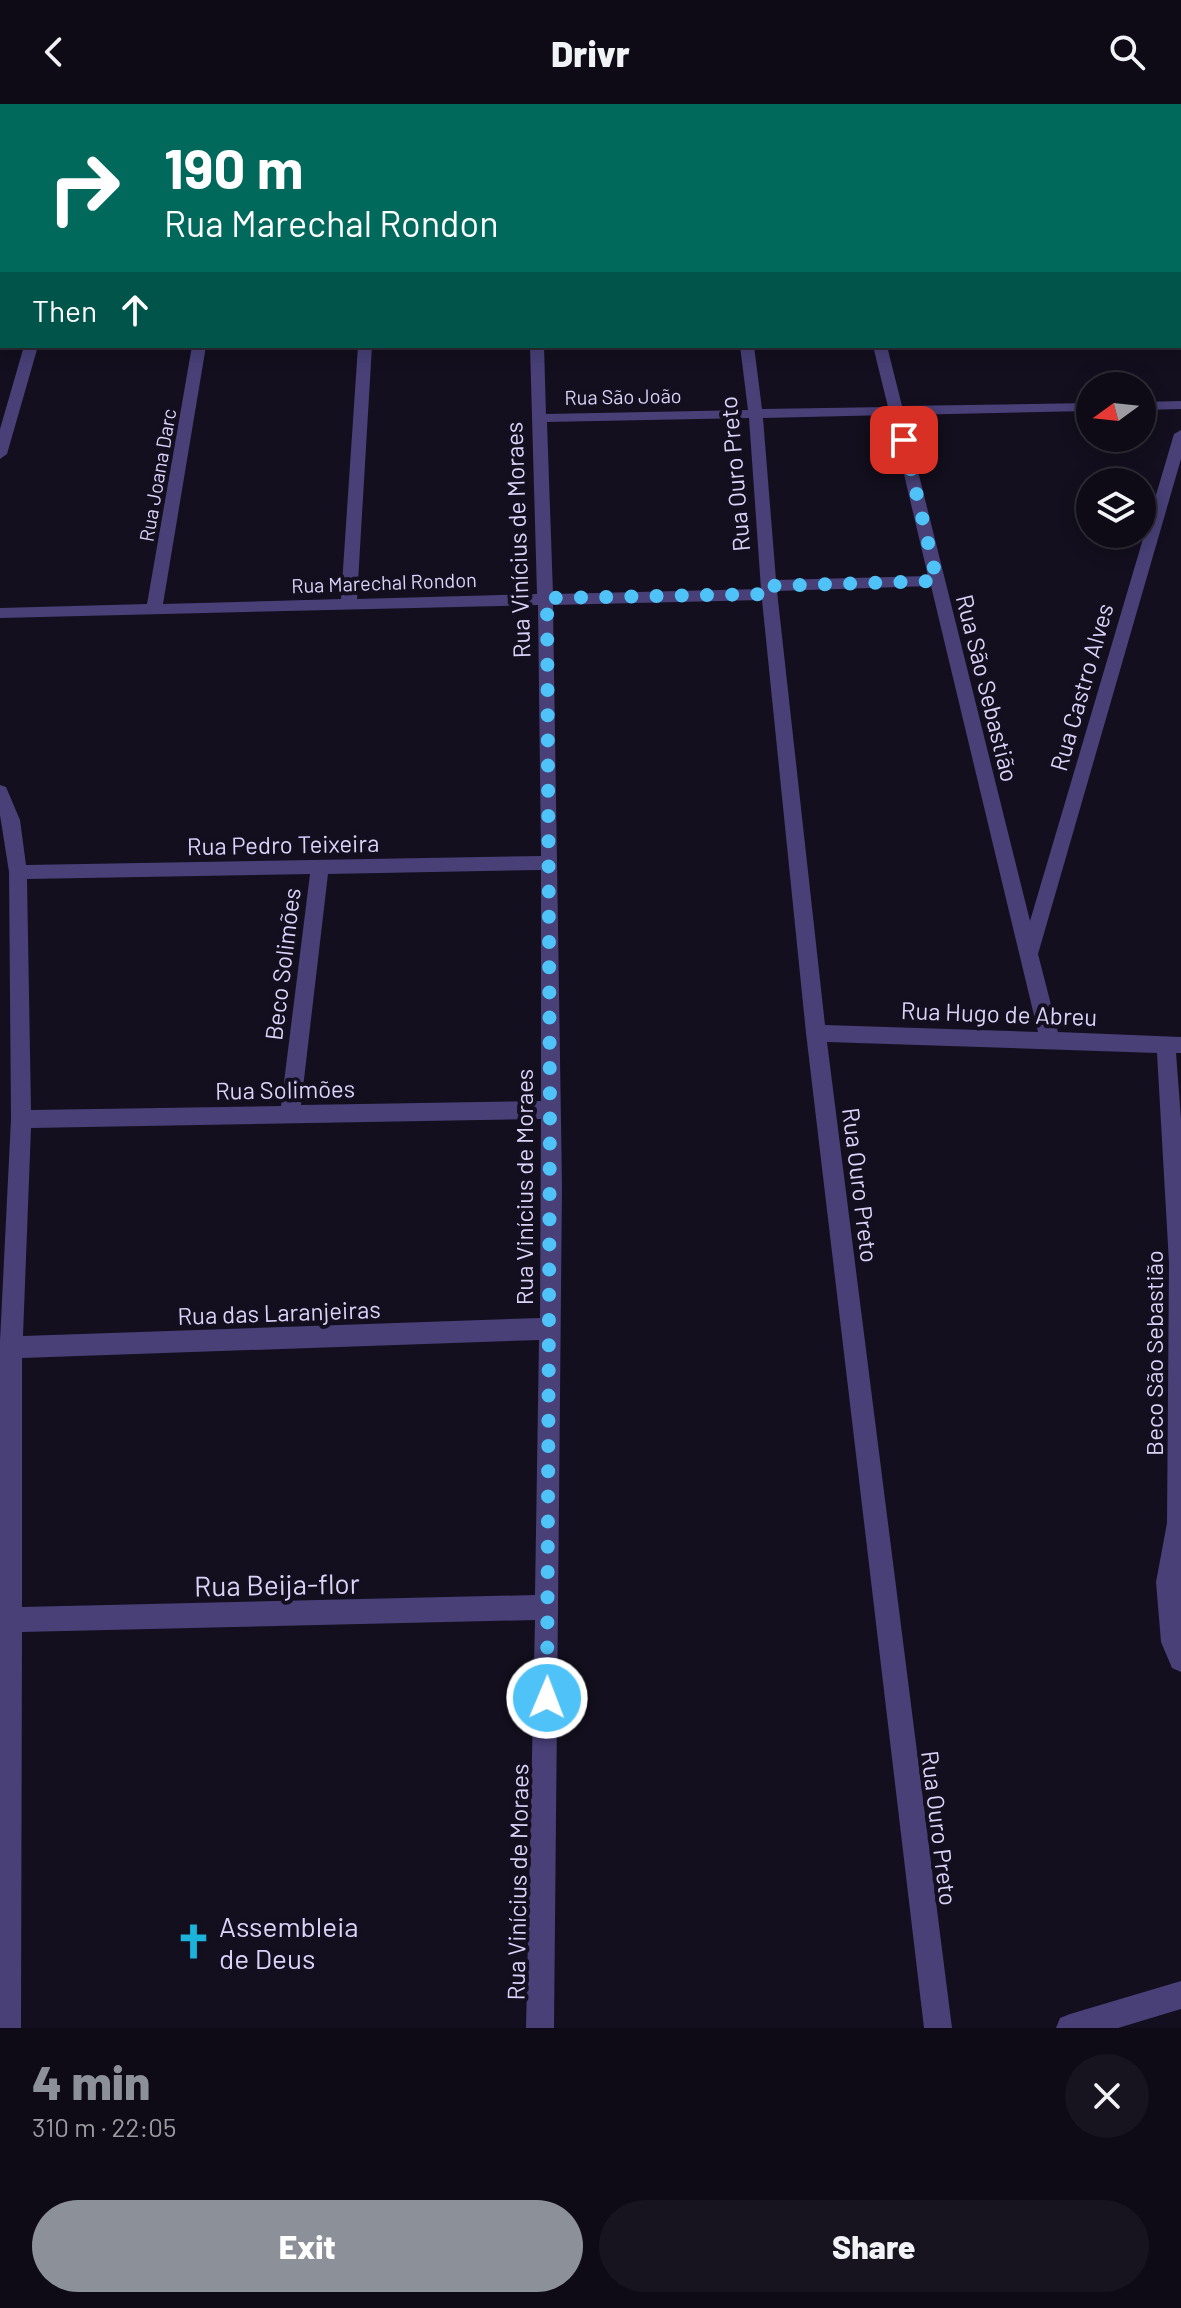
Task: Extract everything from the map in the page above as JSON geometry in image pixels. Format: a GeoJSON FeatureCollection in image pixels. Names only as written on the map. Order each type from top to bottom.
{"type":"FeatureCollection","features":[{"type":"Feature","properties":{"kind":"street"},"geometry":{"type":"LineString","coordinates":[[0,454],[30,348]]}},
{"type":"Feature","properties":{"kind":"street","name":"Rua Joana Darc"},"geometry":{"type":"LineString","coordinates":[[154,611],[199,348]]}},
{"type":"Feature","properties":{"kind":"street"},"geometry":{"type":"LineString","coordinates":[[349,603],[365,348]]}},
{"type":"Feature","properties":{"kind":"street","name":"Rua Vinícius de Moraes"},"geometry":{"type":"LineString","coordinates":[[537,348],[547,598],[550,1110],[548,1607],[540,2028]]}},
{"type":"Feature","properties":{"kind":"street","name":"Rua Ouro Preto"},"geometry":{"type":"LineString","coordinates":[[747,348],[756,414],[769,590],[816,1033],[938,2028]]}},
{"type":"Feature","properties":{"kind":"street","name":"Rua São Sebastião"},"geometry":{"type":"LineString","coordinates":[[881,348],[1050,1041]]}},
{"type":"Feature","properties":{"kind":"street"},"geometry":{"type":"LineString","coordinates":[[1156,406],[1181,405]]}},
{"type":"Feature","properties":{"kind":"street","name":"Rua São João"},"geometry":{"type":"LineString","coordinates":[[540,418],[1076,407]]}},
{"type":"Feature","properties":{"kind":"street","name":"Rua Castro Alves"},"geometry":{"type":"LineString","coordinates":[[1030,954],[1181,434]]}},
{"type":"Feature","properties":{"kind":"street","name":"Rua Marechal Rondon"},"geometry":{"type":"LineString","coordinates":[[0,613],[547,598],[937,581]]}},
{"type":"Feature","properties":{"kind":"street"},"geometry":{"type":"LineString","coordinates":[[0,792],[11,820],[18,872],[21,1119],[11,1347],[7,2028]]}},
{"type":"Feature","properties":{"kind":"street","name":"Rua Pedro Teixeira"},"geometry":{"type":"LineString","coordinates":[[18,872],[549,863]]}},
{"type":"Feature","properties":{"kind":"street","name":"Beco Solimões"},"geometry":{"type":"LineString","coordinates":[[290,1115],[320,867]]}},
{"type":"Feature","properties":{"kind":"street","name":"Rua Hugo de Abreu"},"geometry":{"type":"LineString","coordinates":[[816,1033],[1174,1045]]}},
{"type":"Feature","properties":{"kind":"street","name":"Beco São Sebastião"},"geometry":{"type":"LineString","coordinates":[[1174,1045],[1180,1263],[1179,1523],[1168,1582],[1174,1642],[1181,1659]]}},
{"type":"Feature","properties":{"kind":"street","name":"Rua Solimões"},"geometry":{"type":"LineString","coordinates":[[21,1119],[550,1110]]}},
{"type":"Feature","properties":{"kind":"street","name":"Rua das Laranjeiras"},"geometry":{"type":"LineString","coordinates":[[11,1347],[549,1329]]}},
{"type":"Feature","properties":{"kind":"street","name":"Rua Beija-flor"},"geometry":{"type":"LineString","coordinates":[[7,1620],[548,1607]]}},
{"type":"Feature","properties":{"kind":"street"},"geometry":{"type":"LineString","coordinates":[[1070,2028],[1181,1995]]}},
{"type":"Feature","properties":{"kind":"place","name":"Assembleia de Deus"},"geometry":{"type":"Point","coordinates":[193,1942]}},
{"type":"Feature","properties":{"kind":"route"},"geometry":{"type":"LineString","coordinates":[[547,1698],[550,1110],[547,598],[769,594],[769,586],[937,581],[904,440]]}}]}
